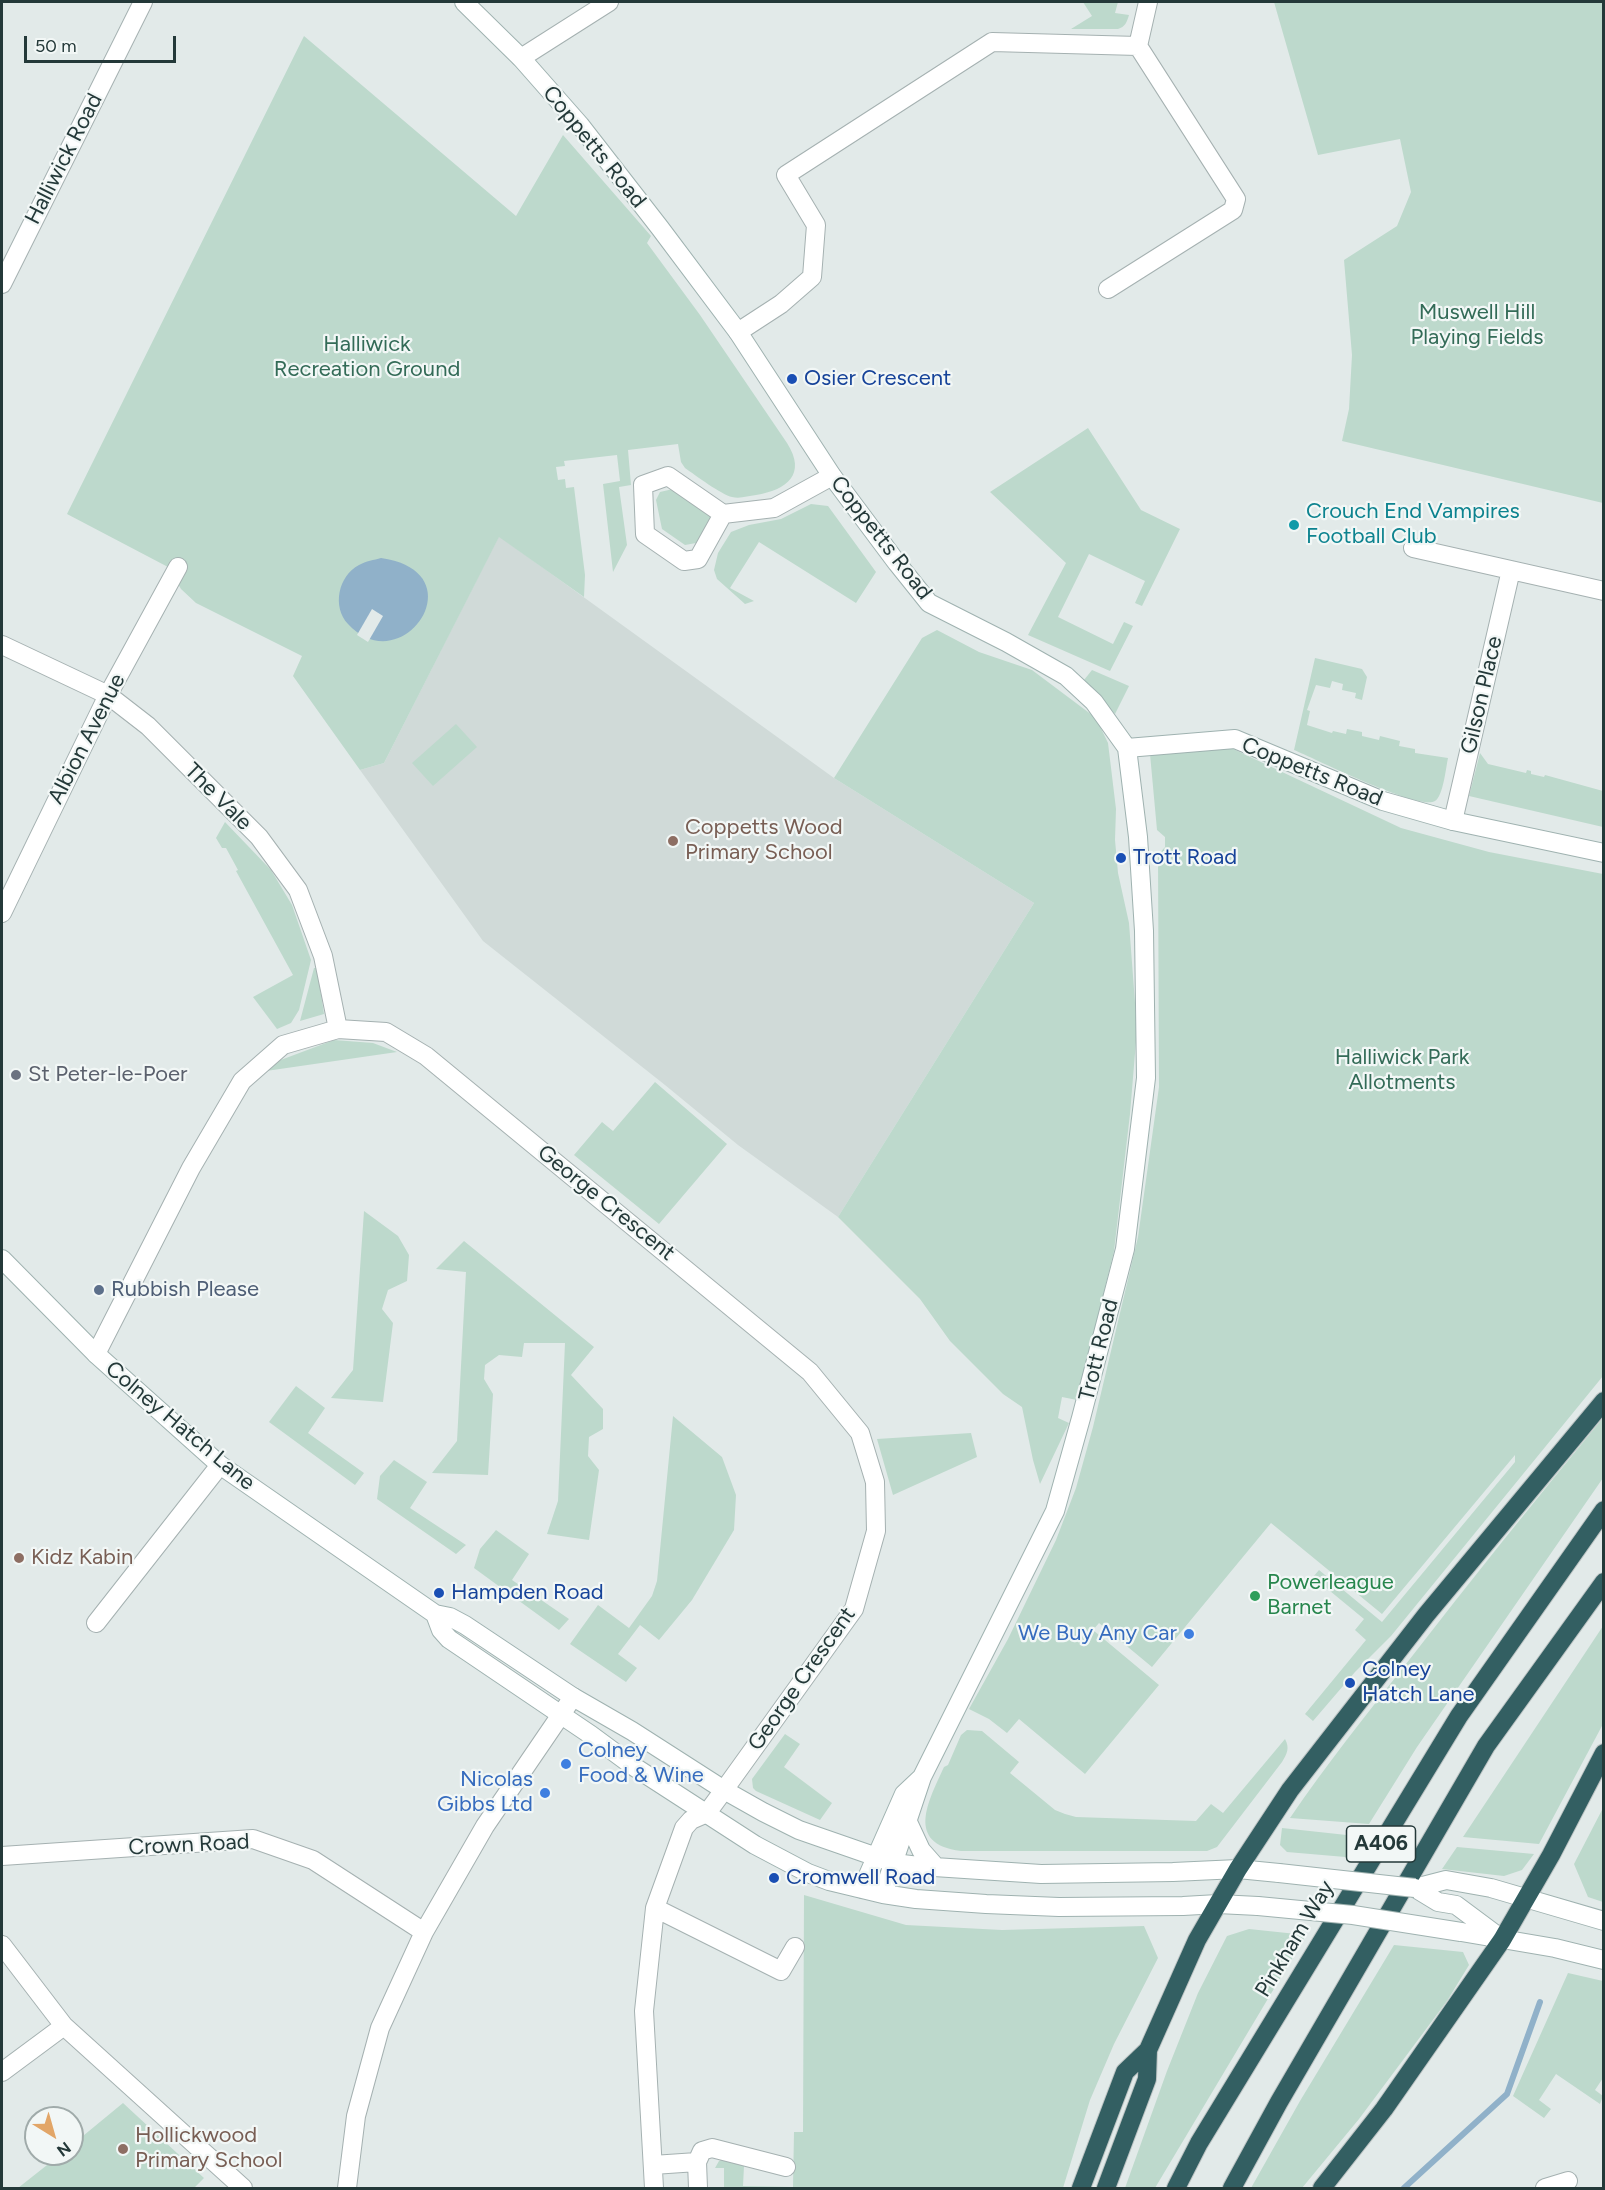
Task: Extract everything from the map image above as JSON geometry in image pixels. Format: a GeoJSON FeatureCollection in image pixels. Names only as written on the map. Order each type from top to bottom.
{"type":"FeatureCollection","features":[{"type":"Feature","properties":{"kind":"highway"},"geometry":{"type":"LineString","coordinates":[[1106,2188],[1147,2079],[1148,2050],[1197,1940],[1238,1869],[1290,1790],[1419,1624],[1604,1401]]}},
{"type":"Feature","properties":{"kind":"highway","name":"Pinkham Way"},"geometry":{"type":"LineString","coordinates":[[1176,2188],[1199,2143],[1459,1716],[1604,1510]]}},
{"type":"Feature","properties":{"kind":"highway","name":"A406"},"geometry":{"type":"LineString","coordinates":[[1232,2188],[1279,2102],[1486,1746],[1604,1582]]}},
{"type":"Feature","properties":{"kind":"highway"},"geometry":{"type":"LineString","coordinates":[[1322,2188],[1384,2109],[1502,1940],[1604,1754]]}},
{"type":"Feature","properties":{"kind":"highway"},"geometry":{"type":"LineString","coordinates":[[1081,2188],[1125,2072],[1148,2050]]}},
{"type":"Feature","properties":{"kind":"street","name":"Halliwick Road"},"geometry":{"type":"LineString","coordinates":[[2,284],[143,2]]}},
{"type":"Feature","properties":{"kind":"street","name":"Coppetts Road"},"geometry":{"type":"LineString","coordinates":[[464,2],[521,58],[580,125],[738,332],[832,476],[929,603],[1066,676],[1094,702],[1127,748],[1235,739],[1383,801],[1453,821],[1604,853]]}},
{"type":"Feature","properties":{"kind":"street"},"geometry":{"type":"LineString","coordinates":[[521,58],[609,2]]}},
{"type":"Feature","properties":{"kind":"street"},"geometry":{"type":"LineString","coordinates":[[1108,289],[1233,210],[1236,199],[1138,46],[1148,2]]}},
{"type":"Feature","properties":{"kind":"street"},"geometry":{"type":"LineString","coordinates":[[738,332],[781,304],[812,278],[816,225],[786,175],[992,42],[1138,46]]}},
{"type":"Feature","properties":{"kind":"street"},"geometry":{"type":"LineString","coordinates":[[723,514],[698,559],[684,561],[645,534],[643,485],[668,476],[723,514],[774,508],[832,476]]}},
{"type":"Feature","properties":{"kind":"street"},"geometry":{"type":"LineString","coordinates":[[1413,548],[1604,591]]}},
{"type":"Feature","properties":{"kind":"street","name":"Albion Avenue"},"geometry":{"type":"LineString","coordinates":[[2,913],[108,695],[178,567]]}},
{"type":"Feature","properties":{"kind":"street","name":"Gilson Place"},"geometry":{"type":"LineString","coordinates":[[1453,821],[1511,570]]}},
{"type":"Feature","properties":{"kind":"street","name":"The Vale"},"geometry":{"type":"LineString","coordinates":[[2,645],[108,695],[148,726],[258,836],[298,890],[323,956],[338,1029]]}},
{"type":"Feature","properties":{"kind":"street","name":"Trott Road"},"geometry":{"type":"LineString","coordinates":[[883,1894],[922,1777],[1054,1511],[1125,1249],[1146,1078],[1144,931],[1138,837],[1127,748]]}},
{"type":"Feature","properties":{"kind":"street","name":"George Crescent"},"geometry":{"type":"LineString","coordinates":[[96,1354],[191,1168],[243,1081],[283,1045],[338,1029],[386,1032],[426,1056],[810,1372],[860,1433],[874,1482],[876,1531],[854,1609],[707,1813]]}},
{"type":"Feature","properties":{"kind":"street","name":"Colney Hatch Lane"},"geometry":{"type":"LineString","coordinates":[[2,1259],[96,1354],[220,1465],[435,1614],[450,1617],[465,1625],[573,1697],[632,1731],[724,1790],[799,1830],[894,1863],[936,1868],[1041,1874],[1238,1869],[1415,1888],[1446,1880],[1491,1888],[1604,1921]]}},
{"type":"Feature","properties":{"kind":"street"},"geometry":{"type":"LineString","coordinates":[[96,1623],[220,1465]]}},
{"type":"Feature","properties":{"kind":"street","name":"Colney Hatch Lane"},"geometry":{"type":"LineString","coordinates":[[435,1614],[441,1630],[449,1639],[633,1766],[755,1845],[808,1873],[829,1881],[916,1899],[1059,1907],[1218,1904],[1353,1915],[1555,1948],[1604,1960]]}},
{"type":"Feature","properties":{"kind":"street"},"geometry":{"type":"LineString","coordinates":[[347,2188],[356,2116],[380,2028],[424,1932],[486,1827],[573,1697]]}},
{"type":"Feature","properties":{"kind":"street","name":"Trott Road"},"geometry":{"type":"LineString","coordinates":[[862,1889],[904,1794],[922,1777]]}},
{"type":"Feature","properties":{"kind":"street"},"geometry":{"type":"LineString","coordinates":[[654,2188],[644,2011],[655,1908],[684,1828],[691,1820],[707,1813]]}},
{"type":"Feature","properties":{"kind":"street"},"geometry":{"type":"LineString","coordinates":[[908,1822],[921,1850],[936,1868]]}},
{"type":"Feature","properties":{"kind":"street","name":"Crown Road"},"geometry":{"type":"LineString","coordinates":[[2,1856],[253,1839],[313,1860],[424,1932]]}},
{"type":"Feature","properties":{"kind":"street","name":"Colney Hatch Lane"},"geometry":{"type":"LineString","coordinates":[[1415,1888],[1438,1902],[1456,1905],[1502,1940]]}},
{"type":"Feature","properties":{"kind":"street"},"geometry":{"type":"LineString","coordinates":[[655,1908],[781,1971],[795,1947]]}},
{"type":"Feature","properties":{"kind":"street"},"geometry":{"type":"LineString","coordinates":[[2,1945],[64,2026],[243,2188]]}},
{"type":"Feature","properties":{"kind":"street"},"geometry":{"type":"LineString","coordinates":[[2,2072],[64,2026]]}},
{"type":"Feature","properties":{"kind":"street"},"geometry":{"type":"LineString","coordinates":[[698,2188],[697,2162],[702,2151],[712,2148],[786,2167]]}},
{"type":"Feature","properties":{"kind":"street"},"geometry":{"type":"LineString","coordinates":[[653,2165],[697,2162]]}},
{"type":"Feature","properties":{"kind":"street"},"geometry":{"type":"LineString","coordinates":[[1545,2188],[1568,2181]]}},
{"type":"Feature","properties":{"kind":"shaded area","name":"Coppetts Wood Primary School"},"geometry":{"type":"Polygon","coordinates":[[[499,536],[834,778],[1034,903],[838,1217],[738,1145],[483,941],[360,770],[384,763],[499,536]]]}},
{"type":"Feature","properties":{"kind":"green space"},"geometry":{"type":"Polygon","coordinates":[[[1083,2],[1118,2],[1115,13],[1129,15],[1124,26],[1118,29],[1071,29],[1092,16],[1083,2]]]}},
{"type":"Feature","properties":{"kind":"green space","name":"Muswell Hill Playing Fields"},"geometry":{"type":"Polygon","coordinates":[[[1274,2],[1603,2],[1603,503],[1342,441],[1349,409],[1352,355],[1344,260],[1397,226],[1411,192],[1400,139],[1318,155],[1274,2]]]}},
{"type":"Feature","properties":{"kind":"green space","name":"Halliwick Recreation Ground"},"geometry":{"type":"Polygon","coordinates":[[[304,36],[516,216],[563,135],[651,236],[647,243],[700,315],[787,443],[795,464],[791,479],[785,485],[767,493],[735,498],[715,489],[685,468],[681,462],[678,444],[628,450],[631,485],[619,487],[627,545],[613,572],[603,484],[620,481],[617,455],[564,461],[565,466],[556,467],[558,480],[565,479],[566,488],[574,487],[585,575],[584,597],[499,537],[384,763],[360,770],[293,676],[302,656],[196,603],[181,589],[168,567],[67,514],[304,36]]]}},
{"type":"Feature","properties":{"kind":"green space"},"geometry":{"type":"Polygon","coordinates":[[[1088,428],[1141,510],[1180,529],[1142,606],[1135,603],[1145,581],[1089,554],[1058,617],[1113,644],[1124,622],[1133,626],[1110,671],[1028,635],[1066,563],[990,492],[1088,428]]]}},
{"type":"Feature","properties":{"kind":"green space"},"geometry":{"type":"Polygon","coordinates":[[[673,489],[709,511],[714,519],[696,543],[685,545],[662,529],[656,500],[660,492],[673,489]]]}},
{"type":"Feature","properties":{"kind":"green space"},"geometry":{"type":"Polygon","coordinates":[[[811,504],[828,506],[876,572],[856,603],[759,542],[730,588],[754,601],[745,604],[717,579],[714,570],[718,553],[731,532],[749,525],[781,519],[811,504]]]}},
{"type":"Feature","properties":{"kind":"green space"},"geometry":{"type":"Polygon","coordinates":[[[937,630],[979,652],[1032,670],[1096,718],[1108,743],[1116,809],[1115,840],[1118,873],[1129,923],[1137,1029],[1130,1114],[1114,1251],[1077,1400],[1062,1397],[1058,1418],[1069,1423],[1040,1484],[1022,1407],[1003,1394],[950,1341],[920,1299],[838,1217],[1034,903],[834,778],[922,638],[937,630]]]}},
{"type":"Feature","properties":{"kind":"green space"},"geometry":{"type":"Polygon","coordinates":[[[1315,658],[1362,669],[1367,677],[1362,700],[1355,698],[1356,693],[1342,690],[1343,684],[1332,681],[1330,688],[1316,685],[1307,710],[1310,711],[1307,725],[1332,733],[1333,731],[1346,734],[1347,729],[1362,732],[1362,736],[1379,740],[1380,736],[1400,741],[1399,746],[1415,749],[1415,753],[1448,758],[1442,788],[1435,801],[1409,799],[1389,792],[1294,750],[1315,658]]]}},
{"type":"Feature","properties":{"kind":"green space"},"geometry":{"type":"Polygon","coordinates":[[[1092,670],[1129,686],[1115,714],[1084,680],[1092,670]]]}},
{"type":"Feature","properties":{"kind":"green space"},"geometry":{"type":"Polygon","coordinates":[[[456,724],[477,747],[433,786],[412,763],[456,724]]]}},
{"type":"Feature","properties":{"kind":"green space","name":"Halliwick Park Allotments"},"geometry":{"type":"Polygon","coordinates":[[[1229,747],[1401,828],[1489,852],[1603,874],[1603,1376],[1391,1636],[1355,1672],[1313,1721],[1305,1714],[1366,1640],[1355,1630],[1364,1619],[1313,1577],[1319,1570],[1382,1622],[1515,1462],[1515,1455],[1382,1614],[1271,1523],[1152,1667],[1099,1623],[1093,1630],[1159,1685],[1085,1774],[1019,1719],[1007,1733],[989,1719],[969,1709],[1008,1639],[1056,1540],[1076,1488],[1093,1427],[1138,1237],[1159,1087],[1158,855],[1165,847],[1165,837],[1157,830],[1150,754],[1229,747]]]}},
{"type":"Feature","properties":{"kind":"green space"},"geometry":{"type":"Polygon","coordinates":[[[1480,753],[1488,764],[1526,773],[1527,770],[1531,771],[1531,774],[1544,777],[1545,775],[1603,791],[1603,827],[1469,796],[1480,753]]]}},
{"type":"Feature","properties":{"kind":"green space"},"geometry":{"type":"Polygon","coordinates":[[[225,822],[271,870],[292,905],[311,960],[299,1010],[291,1023],[277,1029],[253,997],[293,975],[236,871],[238,870],[226,848],[222,848],[216,838],[225,822]]]}},
{"type":"Feature","properties":{"kind":"green space"},"geometry":{"type":"Polygon","coordinates":[[[314,968],[317,968],[324,1014],[300,1021],[314,968]]]}},
{"type":"Feature","properties":{"kind":"green space"},"geometry":{"type":"Polygon","coordinates":[[[334,1040],[373,1043],[397,1052],[266,1071],[278,1061],[334,1040]]]}},
{"type":"Feature","properties":{"kind":"green space"},"geometry":{"type":"Polygon","coordinates":[[[655,1082],[727,1144],[659,1224],[574,1155],[602,1122],[613,1131],[655,1082]]]}},
{"type":"Feature","properties":{"kind":"green space"},"geometry":{"type":"Polygon","coordinates":[[[364,1211],[398,1236],[409,1255],[407,1281],[388,1290],[382,1309],[393,1323],[383,1402],[331,1398],[353,1370],[364,1211]]]}},
{"type":"Feature","properties":{"kind":"green space"},"geometry":{"type":"Polygon","coordinates":[[[464,1241],[594,1347],[571,1375],[603,1409],[603,1429],[589,1437],[588,1456],[599,1470],[589,1540],[547,1534],[558,1501],[565,1343],[524,1343],[522,1357],[499,1355],[485,1365],[484,1379],[493,1394],[488,1475],[432,1473],[457,1441],[466,1272],[436,1269],[464,1241]]]}},
{"type":"Feature","properties":{"kind":"green space"},"geometry":{"type":"Polygon","coordinates":[[[296,1386],[325,1408],[308,1433],[364,1473],[355,1485],[269,1422],[296,1386]]]}},
{"type":"Feature","properties":{"kind":"green space"},"geometry":{"type":"Polygon","coordinates":[[[673,1416],[722,1457],[736,1495],[734,1530],[692,1600],[659,1640],[640,1625],[618,1654],[637,1668],[626,1682],[570,1644],[598,1605],[629,1628],[652,1596],[657,1581],[673,1416]]]}},
{"type":"Feature","properties":{"kind":"green space"},"geometry":{"type":"Polygon","coordinates":[[[1603,1418],[1603,1478],[1417,1747],[1369,1824],[1290,1818],[1332,1759],[1430,1633],[1603,1418]]]}},
{"type":"Feature","properties":{"kind":"green space"},"geometry":{"type":"Polygon","coordinates":[[[971,1433],[977,1457],[893,1495],[877,1439],[971,1433]]]}},
{"type":"Feature","properties":{"kind":"green space"},"geometry":{"type":"Polygon","coordinates":[[[394,1460],[427,1482],[410,1508],[466,1545],[456,1554],[377,1499],[380,1476],[394,1460]]]}},
{"type":"Feature","properties":{"kind":"green space"},"geometry":{"type":"Polygon","coordinates":[[[496,1530],[529,1554],[512,1580],[569,1619],[559,1630],[474,1568],[480,1549],[496,1530]]]}},
{"type":"Feature","properties":{"kind":"green space"},"geometry":{"type":"Polygon","coordinates":[[[1603,1626],[1603,1724],[1539,1844],[1463,1837],[1603,1626]]]}},
{"type":"Feature","properties":{"kind":"green space"},"geometry":{"type":"Polygon","coordinates":[[[967,1730],[982,1731],[1019,1762],[1010,1773],[1055,1810],[1076,1817],[1196,1821],[1211,1804],[1223,1813],[1285,1739],[1288,1748],[1282,1762],[1217,1847],[1207,1851],[961,1851],[943,1847],[932,1840],[925,1819],[932,1793],[944,1767],[948,1765],[961,1735],[967,1730]]]}},
{"type":"Feature","properties":{"kind":"green space"},"geometry":{"type":"Polygon","coordinates":[[[785,1734],[800,1744],[784,1767],[832,1803],[820,1820],[753,1788],[752,1779],[785,1734]]]}},
{"type":"Feature","properties":{"kind":"green space"},"geometry":{"type":"Polygon","coordinates":[[[1603,1808],[1603,1902],[1588,1897],[1574,1864],[1603,1808]]]}},
{"type":"Feature","properties":{"kind":"green space"},"geometry":{"type":"Polygon","coordinates":[[[1282,1828],[1365,1837],[1357,1858],[1287,1852],[1280,1845],[1282,1828]]]}},
{"type":"Feature","properties":{"kind":"green space"},"geometry":{"type":"Polygon","coordinates":[[[1457,1847],[1534,1854],[1522,1870],[1504,1876],[1442,1869],[1457,1847]]]}},
{"type":"Feature","properties":{"kind":"green space"},"geometry":{"type":"Polygon","coordinates":[[[804,1895],[906,1925],[1002,1930],[1144,1926],[1158,1958],[1114,2044],[1090,2100],[1063,2188],[724,2188],[724,2168],[715,2168],[719,2161],[726,2158],[744,2166],[743,2186],[793,2187],[794,2132],[803,2132],[804,1895]]]}},
{"type":"Feature","properties":{"kind":"green space"},"geometry":{"type":"Polygon","coordinates":[[[1249,1929],[1306,1935],[1155,2188],[1125,2188],[1198,1993],[1227,1936],[1249,1929]]]}},
{"type":"Feature","properties":{"kind":"green space"},"geometry":{"type":"Polygon","coordinates":[[[1394,1945],[1463,1952],[1469,1965],[1447,2001],[1359,2119],[1302,2188],[1251,2188],[1300,2101],[1394,1945]]]}},
{"type":"Feature","properties":{"kind":"green space"},"geometry":{"type":"Polygon","coordinates":[[[1568,1973],[1603,1981],[1603,2078],[1595,2090],[1603,2096],[1600,2104],[1556,2074],[1539,2100],[1551,2109],[1544,2118],[1513,2096],[1568,1973]]]}},
{"type":"Feature","properties":{"kind":"green space","name":"Hollickwood Primary School"},"geometry":{"type":"Polygon","coordinates":[[[123,2103],[204,2178],[194,2188],[18,2188],[46,2166],[84,2166],[84,2135],[123,2103]]]}},
{"type":"Feature","properties":{"kind":"water"},"geometry":{"type":"Polygon","coordinates":[[[381,558],[410,567],[425,583],[428,601],[422,618],[408,633],[390,641],[369,639],[348,624],[343,617],[339,601],[346,576],[364,562],[381,558]]]}},
{"type":"Feature","properties":{"kind":"pier"},"geometry":{"type":"Polygon","coordinates":[[[372,609],[383,616],[368,642],[357,635],[372,609]]]}},
{"type":"Feature","properties":{"kind":"waterway"},"geometry":{"type":"LineString","coordinates":[[1404,2188],[1507,2094],[1540,2002]]}},
{"type":"Feature","properties":{"kind":"place","name":"Osier Crescent"},"geometry":{"type":"Point","coordinates":[792,379]}},
{"type":"Feature","properties":{"kind":"place","name":"Crouch End Vampires Football Club"},"geometry":{"type":"Point","coordinates":[1294,525]}},
{"type":"Feature","properties":{"kind":"place","name":"Coppetts Wood Primary School"},"geometry":{"type":"Point","coordinates":[673,841]}},
{"type":"Feature","properties":{"kind":"place","name":"Trott Road"},"geometry":{"type":"Point","coordinates":[1121,858]}},
{"type":"Feature","properties":{"kind":"place","name":"St Peter-le-Poer"},"geometry":{"type":"Point","coordinates":[16,1075]}},
{"type":"Feature","properties":{"kind":"place","name":"Rubbish Please"},"geometry":{"type":"Point","coordinates":[99,1290]}},
{"type":"Feature","properties":{"kind":"place","name":"Kidz Kabin"},"geometry":{"type":"Point","coordinates":[19,1558]}},
{"type":"Feature","properties":{"kind":"place","name":"Hampden Road"},"geometry":{"type":"Point","coordinates":[439,1593]}},
{"type":"Feature","properties":{"kind":"place","name":"Powerleague Barnet"},"geometry":{"type":"Point","coordinates":[1255,1596]}},
{"type":"Feature","properties":{"kind":"place","name":"We Buy Any Car"},"geometry":{"type":"Point","coordinates":[1189,1634]}},
{"type":"Feature","properties":{"kind":"place","name":"Colney Hatch Lane"},"geometry":{"type":"Point","coordinates":[1350,1683]}},
{"type":"Feature","properties":{"kind":"place","name":"Colney Food & Wine"},"geometry":{"type":"Point","coordinates":[566,1764]}},
{"type":"Feature","properties":{"kind":"place","name":"Nicolas Gibbs Ltd"},"geometry":{"type":"Point","coordinates":[545,1793]}},
{"type":"Feature","properties":{"kind":"place","name":"Cromwell Road"},"geometry":{"type":"Point","coordinates":[774,1878]}},
{"type":"Feature","properties":{"kind":"place","name":"Hollickwood Primary School"},"geometry":{"type":"Point","coordinates":[123,2149]}}]}
